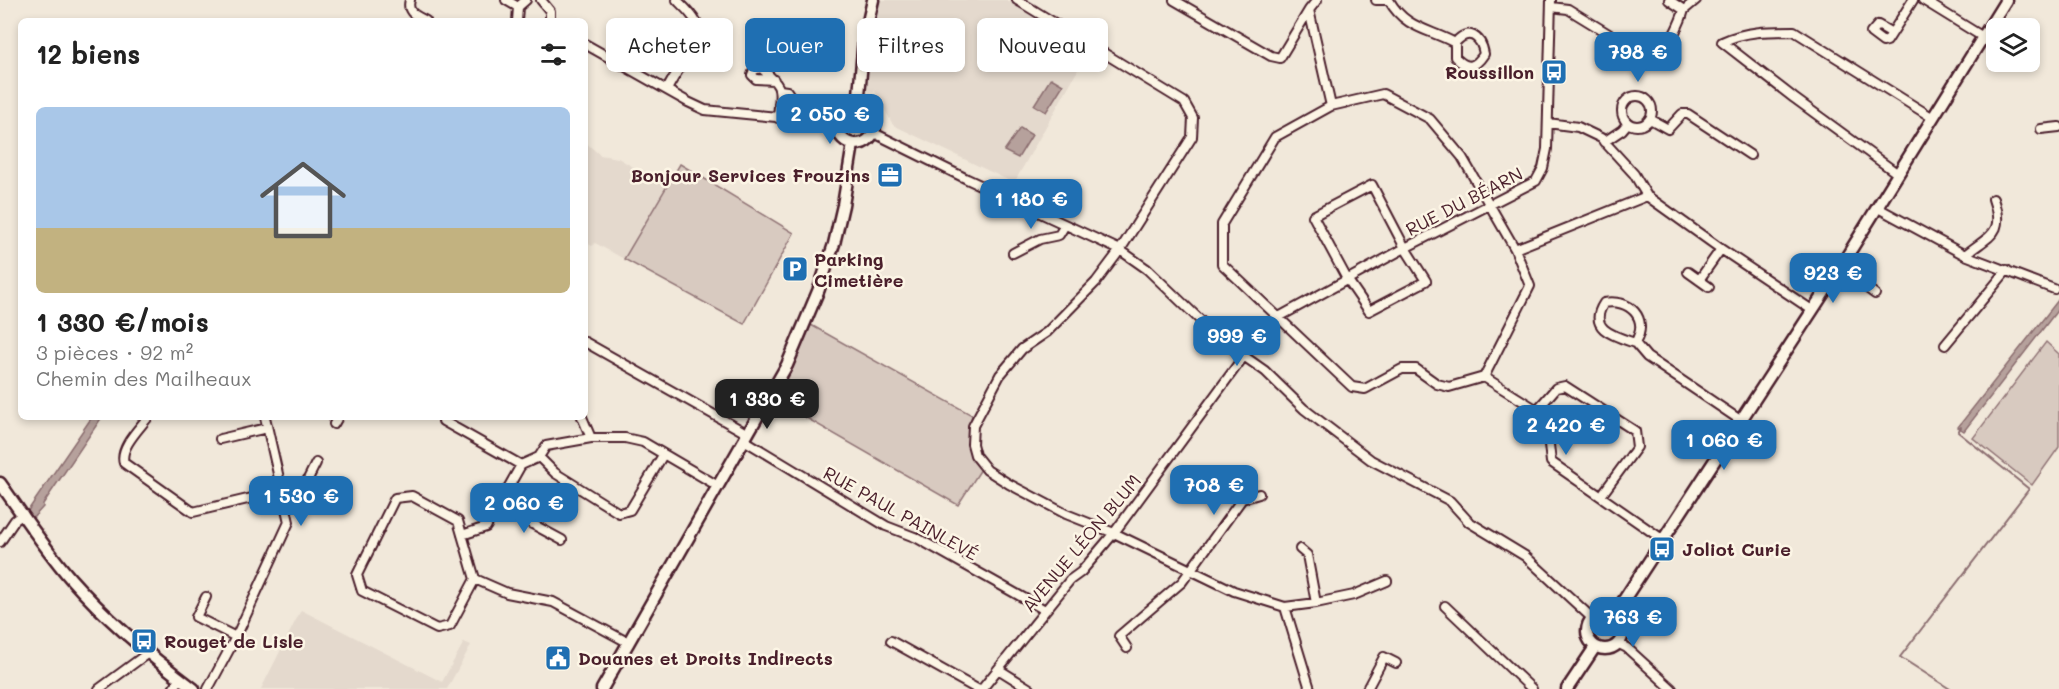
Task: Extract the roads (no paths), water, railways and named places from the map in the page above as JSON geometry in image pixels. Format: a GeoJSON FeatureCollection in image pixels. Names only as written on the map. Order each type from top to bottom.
{"type":"FeatureCollection","features":[{"type":"Feature","properties":{"kind":"street"},"geometry":{"type":"LineString","coordinates":[[410,0],[408,6],[410,12],[421,18]]}},
{"type":"Feature","properties":{"kind":"street"},"geometry":{"type":"LineString","coordinates":[[506,0],[518,7]]}},
{"type":"Feature","properties":{"kind":"street"},"geometry":{"type":"LineString","coordinates":[[517,18],[518,7],[526,0]]}},
{"type":"Feature","properties":{"kind":"street"},"geometry":{"type":"LineString","coordinates":[[542,0],[550,11],[550,18]]}},
{"type":"Feature","properties":{"kind":"street"},"geometry":{"type":"LineString","coordinates":[[667,90],[693,44],[698,28],[695,21],[677,0]]}},
{"type":"Feature","properties":{"kind":"street"},"geometry":{"type":"LineString","coordinates":[[858,106],[864,39],[873,0]]}},
{"type":"Feature","properties":{"kind":"street"},"geometry":{"type":"LineString","coordinates":[[1017,0],[1184,102],[1193,118],[1192,137],[1120,250],[1096,282],[1047,332],[1022,349],[1000,375],[976,417],[972,434],[975,455],[987,470],[1066,514],[1114,533],[1234,591],[1285,607],[1354,595],[1387,581]]}},
{"type":"Feature","properties":{"kind":"street"},"geometry":{"type":"LineString","coordinates":[[1173,0],[1271,56],[1281,58],[1317,0]]}},
{"type":"Feature","properties":{"kind":"street"},"geometry":{"type":"LineString","coordinates":[[1376,0],[1389,0],[1395,11],[1422,31],[1443,36],[1455,43]]}},
{"type":"Feature","properties":{"kind":"street"},"geometry":{"type":"LineString","coordinates":[[1669,0],[1684,10]]}},
{"type":"Feature","properties":{"kind":"street"},"geometry":{"type":"LineString","coordinates":[[1551,3],[1568,9],[1643,56],[1653,56],[1661,53],[1681,20],[1684,10],[1696,0]]}},
{"type":"Feature","properties":{"kind":"street"},"geometry":{"type":"LineString","coordinates":[[1892,33],[1912,0]]}},
{"type":"Feature","properties":{"kind":"street"},"geometry":{"type":"LineString","coordinates":[[1923,0],[1983,37]]}},
{"type":"Feature","properties":{"kind":"street"},"geometry":{"type":"LineString","coordinates":[[1614,615],[1840,268],[2006,0]]}},
{"type":"Feature","properties":{"kind":"street","name":"RUE DU BÉARN"},"geometry":{"type":"LineString","coordinates":[[1252,343],[1277,318],[1405,248],[1536,181],[1543,168],[1547,149],[1551,3]]}},
{"type":"Feature","properties":{"kind":"street"},"geometry":{"type":"LineString","coordinates":[[1309,10],[1331,106]]}},
{"type":"Feature","properties":{"kind":"street"},"geometry":{"type":"LineString","coordinates":[[1898,174],[1722,42],[1738,34],[1772,30],[1794,31],[1933,118]]}},
{"type":"Feature","properties":{"kind":"street"},"geometry":{"type":"LineString","coordinates":[[1471,35],[1482,43],[1484,54],[1478,63],[1470,66],[1461,64],[1455,57],[1455,43],[1463,36],[1471,35]]}},
{"type":"Feature","properties":{"kind":"street"},"geometry":{"type":"LineString","coordinates":[[588,46],[705,110],[838,123]]}},
{"type":"Feature","properties":{"kind":"street"},"geometry":{"type":"LineString","coordinates":[[774,80],[778,83],[780,90],[778,118]]}},
{"type":"Feature","properties":{"kind":"street"},"geometry":{"type":"LineString","coordinates":[[779,104],[789,104],[793,100],[786,91],[780,90]]}},
{"type":"Feature","properties":{"kind":"street"},"geometry":{"type":"LineString","coordinates":[[1383,94],[1430,119],[1462,157],[1490,206],[1515,249],[1530,286],[1484,377],[1449,387],[1437,384],[1416,369],[1402,369],[1365,389],[1352,387],[1222,264],[1222,224],[1275,137],[1331,106],[1383,94]]}},
{"type":"Feature","properties":{"kind":"street"},"geometry":{"type":"LineString","coordinates":[[1633,96],[1642,96],[1649,101],[1653,109],[1650,119],[1641,126],[1628,123],[1623,117],[1622,108],[1626,100],[1633,96]]}},
{"type":"Feature","properties":{"kind":"street"},"geometry":{"type":"LineString","coordinates":[[858,106],[873,116],[875,127],[874,133],[865,142],[853,144],[841,135],[838,123],[844,111],[858,106]]}},
{"type":"Feature","properties":{"kind":"street"},"geometry":{"type":"LineString","coordinates":[[1650,119],[1668,129],[1682,114],[1688,114],[1750,155]]}},
{"type":"Feature","properties":{"kind":"street"},"geometry":{"type":"LineString","coordinates":[[1548,123],[1578,127],[1601,138],[1634,174],[1647,196],[1812,310]]}},
{"type":"Feature","properties":{"kind":"street"},"geometry":{"type":"LineString","coordinates":[[1604,142],[1628,123]]}},
{"type":"Feature","properties":{"kind":"street"},"geometry":{"type":"LineString","coordinates":[[2041,129],[2059,127]]}},
{"type":"Feature","properties":{"kind":"street"},"geometry":{"type":"LineString","coordinates":[[874,133],[1120,250],[1148,269],[1221,340],[1265,371],[1304,409],[1371,460],[1450,501],[1469,522],[1525,556],[1592,618]]}},
{"type":"Feature","properties":{"kind":"street"},"geometry":{"type":"LineString","coordinates":[[602,689],[786,365],[819,289],[843,206],[853,144]]}},
{"type":"Feature","properties":{"kind":"street"},"geometry":{"type":"LineString","coordinates":[[1372,184],[1425,281],[1369,311],[1347,279],[1313,216],[1372,184]]}},
{"type":"Feature","properties":{"kind":"street"},"geometry":{"type":"LineString","coordinates":[[1515,249],[1647,196]]}},
{"type":"Feature","properties":{"kind":"street"},"geometry":{"type":"LineString","coordinates":[[1965,255],[1994,232],[1998,223],[1998,215],[1993,198]]}},
{"type":"Feature","properties":{"kind":"street"},"geometry":{"type":"LineString","coordinates":[[1878,208],[1965,255],[2054,290]]}},
{"type":"Feature","properties":{"kind":"street"},"geometry":{"type":"LineString","coordinates":[[1013,253],[1040,239],[1059,236],[1065,225]]}},
{"type":"Feature","properties":{"kind":"street"},"geometry":{"type":"LineString","coordinates":[[1699,280],[1721,249]]}},
{"type":"Feature","properties":{"kind":"street"},"geometry":{"type":"LineString","coordinates":[[1840,268],[1875,294]]}},
{"type":"Feature","properties":{"kind":"street"},"geometry":{"type":"LineString","coordinates":[[1945,345],[2007,270]]}},
{"type":"Feature","properties":{"kind":"street"},"geometry":{"type":"LineString","coordinates":[[1688,272],[1709,287]]}},
{"type":"Feature","properties":{"kind":"street"},"geometry":{"type":"LineString","coordinates":[[1635,343],[1641,327],[1640,318],[1624,305],[1614,301],[1604,303],[1599,311],[1598,321],[1604,329],[1615,336],[1635,343],[1647,357],[1740,420]]}},
{"type":"Feature","properties":{"kind":"street","name":"RUE PAUL PAINLEVÉ"},"geometry":{"type":"LineString","coordinates":[[588,344],[746,437],[886,526],[917,537],[1045,610]]}},
{"type":"Feature","properties":{"kind":"street","name":"AVENUE LÉON BLUM"},"geometry":{"type":"LineString","coordinates":[[980,689],[1045,610],[1114,533],[1244,356]]}},
{"type":"Feature","properties":{"kind":"street"},"geometry":{"type":"LineString","coordinates":[[1484,377],[1537,410],[1547,426],[1551,462],[1662,539]]}},
{"type":"Feature","properties":{"kind":"street"},"geometry":{"type":"LineString","coordinates":[[1537,410],[1556,388],[1565,386],[1635,431],[1637,447],[1601,496]]}},
{"type":"Feature","properties":{"kind":"street"},"geometry":{"type":"LineString","coordinates":[[146,420],[125,450],[122,457],[124,463],[193,512],[281,491]]}},
{"type":"Feature","properties":{"kind":"street"},"geometry":{"type":"LineString","coordinates":[[208,689],[236,637],[289,522],[266,420]]}},
{"type":"Feature","properties":{"kind":"street"},"geometry":{"type":"LineString","coordinates":[[443,420],[521,465]]}},
{"type":"Feature","properties":{"kind":"street"},"geometry":{"type":"LineString","coordinates":[[583,420],[591,438]]}},
{"type":"Feature","properties":{"kind":"street"},"geometry":{"type":"LineString","coordinates":[[220,439],[267,428]]}},
{"type":"Feature","properties":{"kind":"street"},"geometry":{"type":"LineString","coordinates":[[462,535],[486,527],[521,465],[539,457],[546,446],[591,438],[625,438],[643,442],[717,486]]}},
{"type":"Feature","properties":{"kind":"street"},"geometry":{"type":"LineString","coordinates":[[539,457],[555,473],[619,513],[630,510],[663,455]]}},
{"type":"Feature","properties":{"kind":"street"},"geometry":{"type":"LineString","coordinates":[[285,508],[296,504],[316,463]]}},
{"type":"Feature","properties":{"kind":"street"},"geometry":{"type":"LineString","coordinates":[[0,483],[57,561],[95,605],[148,653],[194,689]]}},
{"type":"Feature","properties":{"kind":"street"},"geometry":{"type":"LineString","coordinates":[[1127,648],[1119,636],[1182,582],[1242,499],[1259,494]]}},
{"type":"Feature","properties":{"kind":"street"},"geometry":{"type":"LineString","coordinates":[[412,496],[458,521],[475,579],[450,626],[437,629],[362,591],[357,575],[395,498],[412,496]]}},
{"type":"Feature","properties":{"kind":"street"},"geometry":{"type":"LineString","coordinates":[[498,506],[562,540]]}},
{"type":"Feature","properties":{"kind":"street"},"geometry":{"type":"LineString","coordinates":[[0,542],[15,520],[25,518]]}},
{"type":"Feature","properties":{"kind":"street"},"geometry":{"type":"LineString","coordinates":[[1300,549],[1306,555],[1316,603]]}},
{"type":"Feature","properties":{"kind":"street"},"geometry":{"type":"LineString","coordinates":[[475,579],[507,593],[553,602],[629,643]]}},
{"type":"Feature","properties":{"kind":"street"},"geometry":{"type":"LineString","coordinates":[[191,625],[206,597]]}},
{"type":"Feature","properties":{"kind":"street"},"geometry":{"type":"LineString","coordinates":[[1445,606],[1532,689]]}},
{"type":"Feature","properties":{"kind":"street"},"geometry":{"type":"LineString","coordinates":[[1285,607],[1310,689]]}},
{"type":"Feature","properties":{"kind":"street"},"geometry":{"type":"LineString","coordinates":[[1602,613],[1614,615],[1622,623],[1623,628],[1619,644],[1607,650],[1595,647],[1587,635],[1587,626],[1592,618],[1602,613]]}},
{"type":"Feature","properties":{"kind":"street"},"geometry":{"type":"LineString","coordinates":[[196,617],[236,637]]}},
{"type":"Feature","properties":{"kind":"street"},"geometry":{"type":"LineString","coordinates":[[891,641],[980,689]]}},
{"type":"Feature","properties":{"kind":"street"},"geometry":{"type":"LineString","coordinates":[[1619,644],[1627,648],[1672,689]]}},
{"type":"Feature","properties":{"kind":"street"},"geometry":{"type":"LineString","coordinates":[[1567,689],[1595,647]]}},
{"type":"Feature","properties":{"kind":"street"},"geometry":{"type":"LineString","coordinates":[[99,689],[148,653]]}},
{"type":"Feature","properties":{"kind":"street"},"geometry":{"type":"LineString","coordinates":[[1367,689],[1384,657],[1396,663]]}},
{"type":"Feature","properties":{"kind":"street"},"geometry":{"type":"LineString","coordinates":[[998,669],[1030,689]]}},
{"type":"Feature","properties":{"kind":"street"},"geometry":{"type":"LineString","coordinates":[[173,689],[180,679]]}},
{"type":"Feature","properties":{"kind":"waterway"},"geometry":{"type":"LineString","coordinates":[[1950,689],[1900,657],[2029,489],[1958,432],[1961,427]]}},
{"type":"Feature","properties":{"kind":"place","name":"Roussillon"},"geometry":{"type":"Point","coordinates":[1554,72]}},
{"type":"Feature","properties":{"kind":"place","name":"Bonjour Services Frouzins"},"geometry":{"type":"Point","coordinates":[890,175]}},
{"type":"Feature","properties":{"kind":"place","name":"Parking Cimetière"},"geometry":{"type":"Point","coordinates":[795,269]}},
{"type":"Feature","properties":{"kind":"place","name":"Joliot Curie"},"geometry":{"type":"Point","coordinates":[1662,549]}},
{"type":"Feature","properties":{"kind":"place","name":"Rouget de Lisle"},"geometry":{"type":"Point","coordinates":[144,641]}},
{"type":"Feature","properties":{"kind":"place","name":"Douanes et Droits Indirects"},"geometry":{"type":"Point","coordinates":[558,658]}}]}
